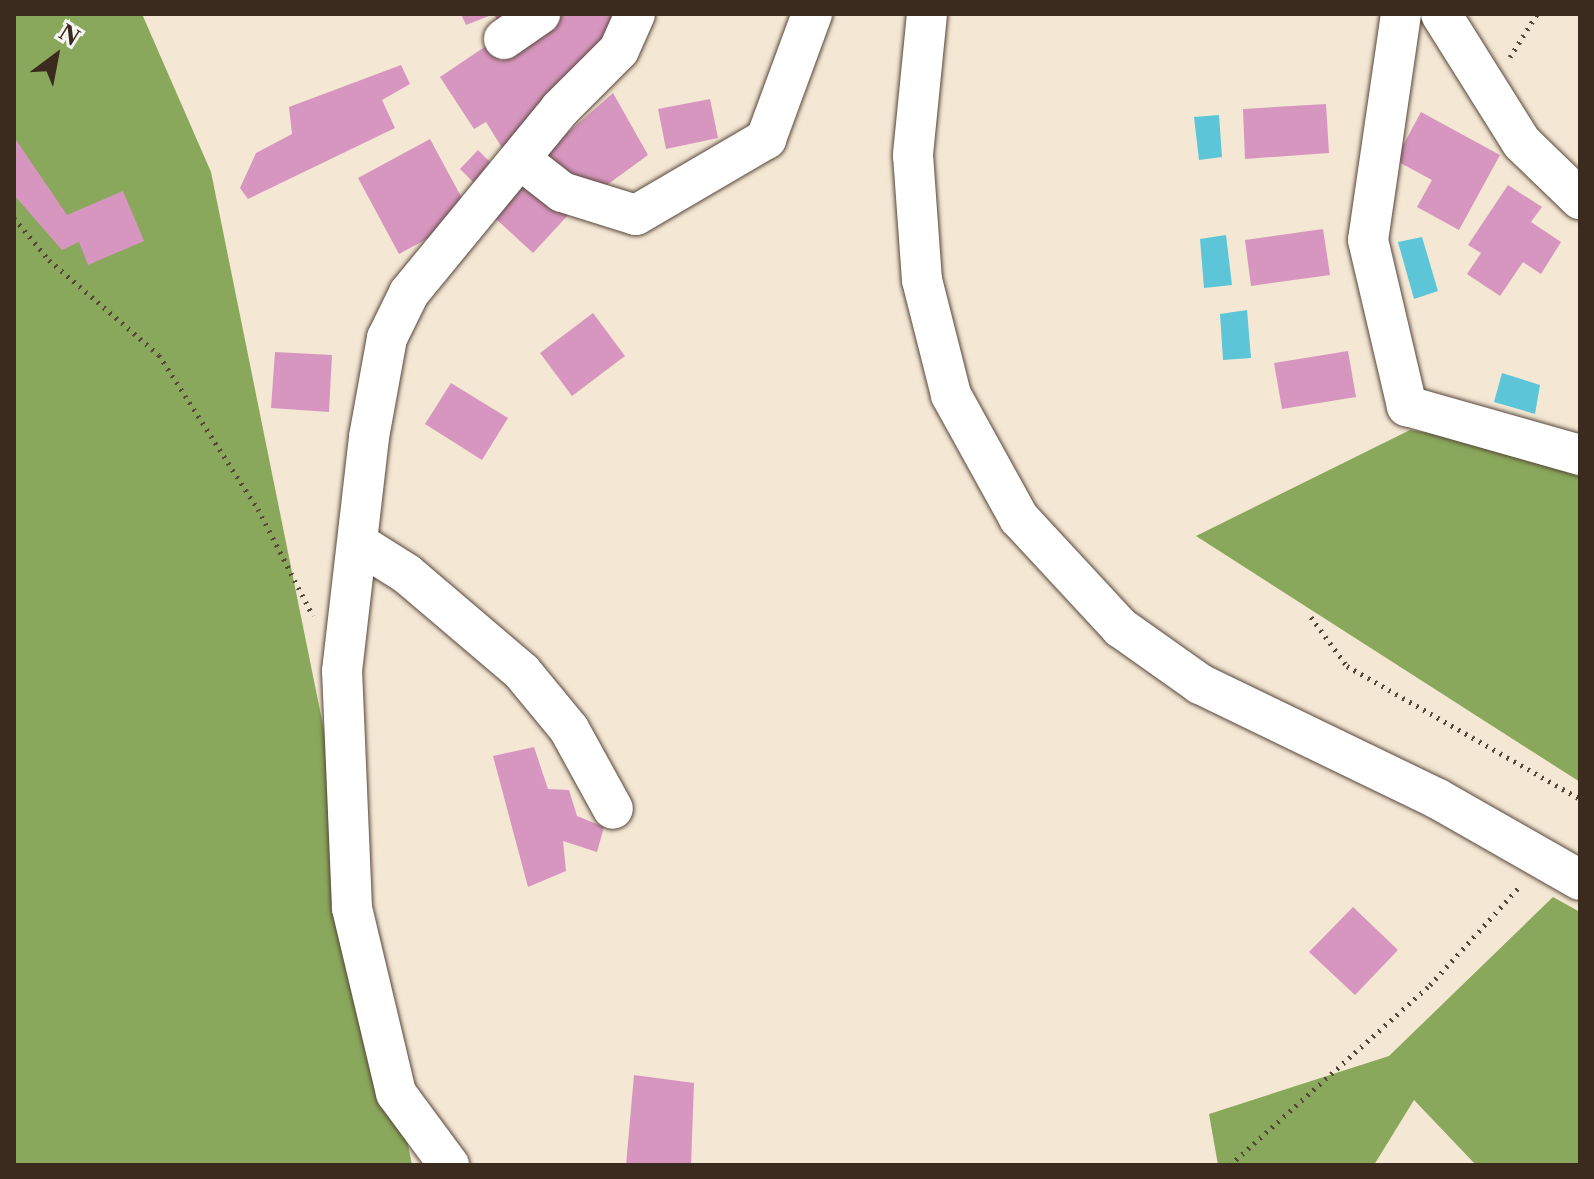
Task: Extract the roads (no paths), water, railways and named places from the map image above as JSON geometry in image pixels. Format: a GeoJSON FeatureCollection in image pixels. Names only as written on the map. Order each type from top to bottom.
{"type":"FeatureCollection","features":[{"type":"Feature","properties":{"kind":"street"},"geometry":{"type":"LineString","coordinates":[[504,39],[540,14]]}},
{"type":"Feature","properties":{"kind":"street"},"geometry":{"type":"LineString","coordinates":[[449,1165],[396,1093],[352,908],[342,671],[387,338],[409,293],[619,50],[635,14]]}},
{"type":"Feature","properties":{"kind":"street"},"geometry":{"type":"LineString","coordinates":[[521,160],[562,192],[636,215],[766,139],[812,14]]}},
{"type":"Feature","properties":{"kind":"street"},"geometry":{"type":"LineString","coordinates":[[927,14],[913,155],[922,280],[951,395],[1019,518],[1121,628],[1200,684],[1544,854],[1580,880]]}},
{"type":"Feature","properties":{"kind":"street"},"geometry":{"type":"LineString","coordinates":[[1401,14],[1368,240],[1407,406],[1580,455]]}},
{"type":"Feature","properties":{"kind":"street"},"geometry":{"type":"LineString","coordinates":[[1441,14],[1487,94],[1543,167],[1580,199]]}},
{"type":"Feature","properties":{"kind":"street"},"geometry":{"type":"LineString","coordinates":[[361,545],[407,574],[522,672],[569,729],[613,809]]}},
{"type":"Feature","properties":{"kind":"water"},"geometry":{"type":"Polygon","coordinates":[[[1219,115],[1222,157],[1199,160],[1194,117],[1219,115]]]}},
{"type":"Feature","properties":{"kind":"water"},"geometry":{"type":"Polygon","coordinates":[[[1226,235],[1232,285],[1204,288],[1200,239],[1226,235]]]}},
{"type":"Feature","properties":{"kind":"water"},"geometry":{"type":"Polygon","coordinates":[[[1422,237],[1438,291],[1414,299],[1398,242],[1422,237]]]}},
{"type":"Feature","properties":{"kind":"water"},"geometry":{"type":"Polygon","coordinates":[[[1247,310],[1251,358],[1223,360],[1220,314],[1247,310]]]}},
{"type":"Feature","properties":{"kind":"water"},"geometry":{"type":"Polygon","coordinates":[[[1502,373],[1540,385],[1535,414],[1494,402],[1502,373]]]}}]}
